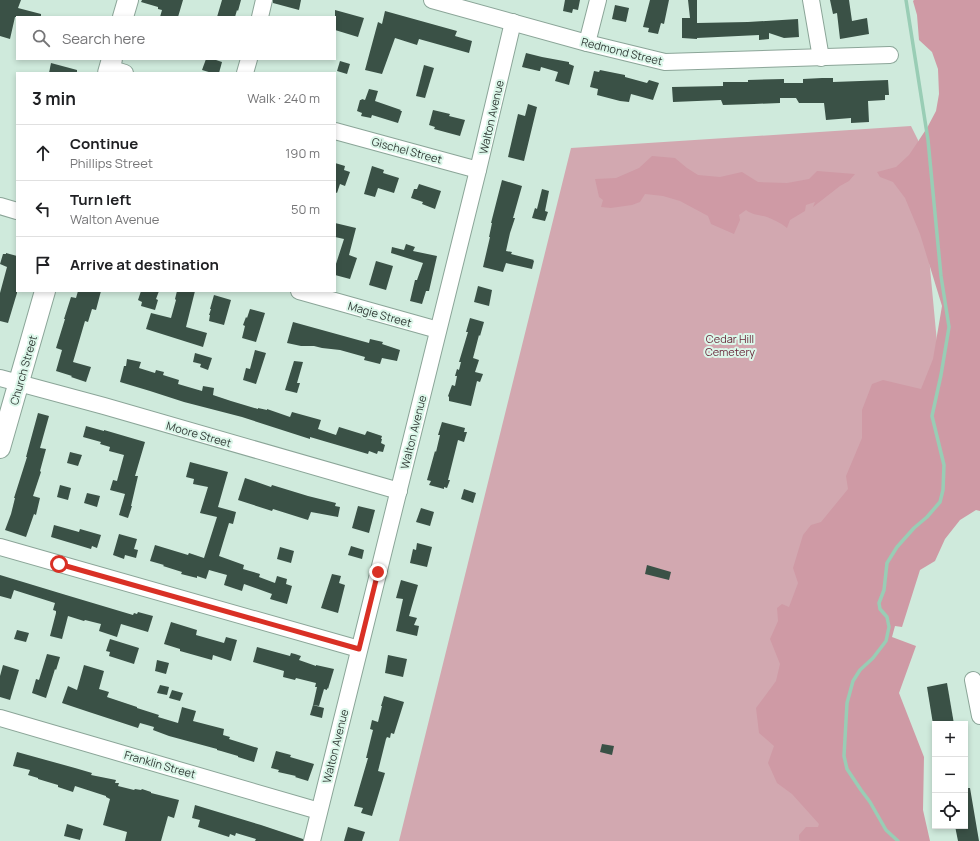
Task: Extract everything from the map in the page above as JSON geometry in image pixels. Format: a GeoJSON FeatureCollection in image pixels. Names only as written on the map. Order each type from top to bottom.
{"type":"FeatureCollection","features":[{"type":"Feature","properties":{"kind":"main road"},"geometry":{"type":"LineString","coordinates":[[124,16],[128,0]]}},
{"type":"Feature","properties":{"kind":"main road","name":"Church Street"},"geometry":{"type":"LineString","coordinates":[[0,448],[9,380],[45,292]]}},
{"type":"Feature","properties":{"kind":"street"},"geometry":{"type":"LineString","coordinates":[[260,16],[264,0]]}},
{"type":"Feature","properties":{"kind":"street"},"geometry":{"type":"LineString","coordinates":[[587,43],[598,0]]}},
{"type":"Feature","properties":{"kind":"street"},"geometry":{"type":"LineString","coordinates":[[811,0],[821,58]]}},
{"type":"Feature","properties":{"kind":"street","name":"Redmond Street"},"geometry":{"type":"LineString","coordinates":[[439,1],[587,43],[665,62],[890,55]]}},
{"type":"Feature","properties":{"kind":"street","name":"Walton Avenue"},"geometry":{"type":"LineString","coordinates":[[312,841],[478,170],[513,22]]}},
{"type":"Feature","properties":{"kind":"street"},"geometry":{"type":"LineString","coordinates":[[245,72],[249,60]]}},
{"type":"Feature","properties":{"kind":"street","name":"Gischel Street"},"geometry":{"type":"LineString","coordinates":[[336,131],[478,170]]}},
{"type":"Feature","properties":{"kind":"street"},"geometry":{"type":"LineString","coordinates":[[0,206],[16,211]]}},
{"type":"Feature","properties":{"kind":"street","name":"Magie Street"},"geometry":{"type":"LineString","coordinates":[[303,292],[438,330]]}},
{"type":"Feature","properties":{"kind":"street","name":"Moore Street"},"geometry":{"type":"LineString","coordinates":[[9,380],[398,492]]}},
{"type":"Feature","properties":{"kind":"street"},"geometry":{"type":"LineString","coordinates":[[0,547],[359,649]]}},
{"type":"Feature","properties":{"kind":"street"},"geometry":{"type":"LineString","coordinates":[[973,680],[980,716]]}},
{"type":"Feature","properties":{"kind":"street","name":"Franklin Street"},"geometry":{"type":"LineString","coordinates":[[0,718],[320,811]]}},
{"type":"Feature","properties":{"kind":"green space","name":"Cedar Hill Cemetery"},"geometry":{"type":"Polygon","coordinates":[[[911,126],[918,140],[938,353],[866,610],[863,841],[399,841],[571,148],[911,126]]]}},
{"type":"Feature","properties":{"kind":"shaded area"},"geometry":{"type":"Polygon","coordinates":[[[914,0],[980,0],[980,511],[976,510],[960,520],[945,539],[935,561],[920,570],[902,627],[895,626],[892,637],[916,646],[899,693],[924,757],[923,810],[930,841],[801,841],[799,840],[799,835],[806,827],[818,827],[819,824],[792,794],[777,783],[768,763],[774,746],[759,733],[756,708],[776,681],[780,664],[770,639],[778,621],[777,608],[782,604],[789,607],[798,583],[793,568],[803,535],[811,525],[821,522],[848,489],[846,476],[862,438],[862,410],[872,384],[883,380],[921,389],[933,359],[942,306],[920,234],[905,198],[893,182],[880,177],[877,172],[896,167],[909,155],[927,128],[936,111],[939,94],[938,69],[932,52],[919,40],[914,0]]]}},
{"type":"Feature","properties":{"kind":"shaded area"},"geometry":{"type":"Polygon","coordinates":[[[652,156],[675,158],[698,175],[720,177],[742,172],[758,182],[787,183],[809,179],[817,171],[855,174],[849,181],[840,186],[813,207],[815,202],[806,205],[805,211],[790,220],[787,228],[770,218],[753,214],[746,210],[739,215],[740,220],[734,234],[711,224],[708,216],[680,201],[663,196],[645,194],[640,202],[632,205],[611,208],[601,207],[603,200],[599,197],[595,179],[616,178],[639,168],[652,156]]]}},
{"type":"Feature","properties":{"kind":"building"},"geometry":{"type":"Polygon","coordinates":[[[0,0],[21,0],[18,8],[41,14],[41,16],[16,16],[10,39],[0,36],[0,0]]]}},
{"type":"Feature","properties":{"kind":"building"},"geometry":{"type":"Polygon","coordinates":[[[142,0],[183,0],[178,16],[160,16],[162,10],[158,9],[158,7],[141,2],[142,0]]]}},
{"type":"Feature","properties":{"kind":"building"},"geometry":{"type":"Polygon","coordinates":[[[222,0],[241,0],[235,16],[217,16],[222,0]]]}},
{"type":"Feature","properties":{"kind":"building"},"geometry":{"type":"Polygon","coordinates":[[[273,0],[301,0],[299,10],[273,3],[273,0]]]}},
{"type":"Feature","properties":{"kind":"building"},"geometry":{"type":"Polygon","coordinates":[[[565,0],[580,0],[578,10],[573,9],[572,13],[563,11],[565,0]]]}},
{"type":"Feature","properties":{"kind":"building"},"geometry":{"type":"Polygon","coordinates":[[[650,0],[669,0],[664,24],[661,23],[658,34],[648,32],[649,28],[643,27],[650,0]]]}},
{"type":"Feature","properties":{"kind":"building"},"geometry":{"type":"Polygon","coordinates":[[[688,0],[697,0],[697,23],[798,19],[799,37],[784,38],[769,33],[769,39],[759,40],[759,35],[697,39],[682,38],[682,18],[690,18],[688,0]]]}},
{"type":"Feature","properties":{"kind":"building"},"geometry":{"type":"Polygon","coordinates":[[[830,0],[849,0],[852,21],[867,18],[869,34],[840,39],[837,13],[833,14],[830,0]]]}},
{"type":"Feature","properties":{"kind":"building"},"geometry":{"type":"Polygon","coordinates":[[[615,5],[629,8],[626,22],[612,19],[615,5]]]}},
{"type":"Feature","properties":{"kind":"building"},"geometry":{"type":"Polygon","coordinates":[[[335,10],[364,18],[358,37],[336,30],[335,10]]]}},
{"type":"Feature","properties":{"kind":"building"},"geometry":{"type":"Polygon","coordinates":[[[385,11],[457,31],[455,36],[472,41],[469,53],[419,39],[417,45],[395,38],[382,74],[365,70],[378,22],[382,24],[385,11]]]}},
{"type":"Feature","properties":{"kind":"building"},"geometry":{"type":"Polygon","coordinates":[[[526,53],[569,62],[569,64],[574,66],[569,85],[555,81],[558,72],[541,67],[539,71],[522,67],[526,53]]]}},
{"type":"Feature","properties":{"kind":"building"},"geometry":{"type":"Polygon","coordinates":[[[206,60],[216,60],[222,62],[219,72],[209,72],[202,70],[206,60]]]}},
{"type":"Feature","properties":{"kind":"building"},"geometry":{"type":"Polygon","coordinates":[[[340,61],[350,64],[347,74],[337,71],[340,61]]]}},
{"type":"Feature","properties":{"kind":"building"},"geometry":{"type":"Polygon","coordinates":[[[51,63],[77,70],[77,72],[49,72],[51,63]]]}},
{"type":"Feature","properties":{"kind":"building"},"geometry":{"type":"Polygon","coordinates":[[[424,65],[434,68],[425,98],[416,96],[424,65]]]}},
{"type":"Feature","properties":{"kind":"building"},"geometry":{"type":"Polygon","coordinates":[[[600,70],[625,75],[625,77],[647,83],[649,80],[659,83],[653,100],[631,94],[629,102],[597,95],[598,89],[590,87],[594,71],[599,72],[600,70]]]}},
{"type":"Feature","properties":{"kind":"building"},"geometry":{"type":"Polygon","coordinates":[[[833,78],[833,82],[888,80],[889,95],[885,95],[885,100],[868,101],[869,122],[851,123],[851,118],[826,120],[824,103],[799,103],[796,98],[780,98],[780,103],[754,104],[723,105],[721,100],[673,102],[672,87],[723,86],[723,82],[748,82],[748,80],[784,79],[784,83],[803,83],[803,79],[833,78]]]}},
{"type":"Feature","properties":{"kind":"building"},"geometry":{"type":"Polygon","coordinates":[[[369,89],[378,91],[375,101],[402,111],[398,123],[372,115],[371,118],[361,116],[362,113],[357,111],[360,100],[365,100],[369,89]]]}},
{"type":"Feature","properties":{"kind":"building"},"geometry":{"type":"Polygon","coordinates":[[[528,104],[537,107],[524,161],[508,157],[518,114],[525,116],[528,104]]]}},
{"type":"Feature","properties":{"kind":"building"},"geometry":{"type":"Polygon","coordinates":[[[433,110],[450,114],[449,116],[465,120],[460,136],[434,129],[435,127],[429,125],[433,110]]]}},
{"type":"Feature","properties":{"kind":"building"},"geometry":{"type":"Polygon","coordinates":[[[336,163],[345,166],[344,170],[350,172],[345,186],[340,184],[337,193],[336,163]]]}},
{"type":"Feature","properties":{"kind":"building"},"geometry":{"type":"Polygon","coordinates":[[[372,166],[384,170],[383,173],[399,178],[394,193],[378,188],[375,197],[364,194],[372,166]]]}},
{"type":"Feature","properties":{"kind":"building"},"geometry":{"type":"Polygon","coordinates":[[[502,180],[522,186],[506,251],[512,252],[511,254],[534,260],[532,269],[506,263],[503,272],[483,267],[490,237],[491,223],[502,180]]]}},
{"type":"Feature","properties":{"kind":"building"},"geometry":{"type":"Polygon","coordinates":[[[419,184],[441,191],[435,209],[422,204],[423,202],[411,198],[414,189],[417,189],[419,184]]]}},
{"type":"Feature","properties":{"kind":"building"},"geometry":{"type":"Polygon","coordinates":[[[542,189],[549,191],[545,211],[548,212],[545,221],[532,218],[535,208],[537,209],[542,189]]]}},
{"type":"Feature","properties":{"kind":"building"},"geometry":{"type":"Polygon","coordinates":[[[336,223],[356,228],[349,255],[357,258],[350,279],[336,275],[336,264],[344,239],[336,237],[336,223]]]}},
{"type":"Feature","properties":{"kind":"building"},"geometry":{"type":"Polygon","coordinates":[[[406,244],[415,247],[413,251],[437,256],[429,291],[426,291],[422,304],[410,301],[415,280],[417,280],[423,263],[391,253],[392,247],[404,250],[406,244]]]}},
{"type":"Feature","properties":{"kind":"building"},"geometry":{"type":"Polygon","coordinates":[[[3,254],[16,256],[17,293],[8,323],[0,321],[0,293],[7,267],[0,264],[3,254]]]}},
{"type":"Feature","properties":{"kind":"building"},"geometry":{"type":"Polygon","coordinates":[[[376,261],[393,266],[386,290],[369,285],[376,261]]]}},
{"type":"Feature","properties":{"kind":"building"},"geometry":{"type":"Polygon","coordinates":[[[478,286],[492,290],[489,306],[474,302],[478,286]]]}},
{"type":"Feature","properties":{"kind":"building"},"geometry":{"type":"Polygon","coordinates":[[[78,292],[101,292],[96,310],[92,309],[88,322],[85,321],[73,362],[91,367],[86,382],[56,371],[62,350],[56,348],[71,297],[76,298],[78,292]]]}},
{"type":"Feature","properties":{"kind":"building"},"geometry":{"type":"Polygon","coordinates":[[[141,292],[159,292],[155,310],[141,306],[142,302],[138,300],[141,292]]]}},
{"type":"Feature","properties":{"kind":"building"},"geometry":{"type":"Polygon","coordinates":[[[177,292],[195,292],[186,327],[207,333],[203,347],[146,329],[151,313],[171,318],[177,292]]]}},
{"type":"Feature","properties":{"kind":"building"},"geometry":{"type":"Polygon","coordinates":[[[214,295],[231,300],[224,325],[209,321],[210,309],[214,295]]]}},
{"type":"Feature","properties":{"kind":"building"},"geometry":{"type":"Polygon","coordinates":[[[250,309],[265,313],[256,342],[242,338],[245,326],[243,325],[250,309]]]}},
{"type":"Feature","properties":{"kind":"building"},"geometry":{"type":"Polygon","coordinates":[[[470,318],[484,322],[473,358],[479,360],[475,372],[483,374],[480,382],[477,381],[471,406],[449,401],[448,396],[452,385],[455,386],[457,376],[455,376],[457,369],[459,370],[461,362],[459,362],[468,332],[466,332],[470,318]]]}},
{"type":"Feature","properties":{"kind":"building"},"geometry":{"type":"Polygon","coordinates":[[[293,322],[369,343],[370,339],[383,342],[382,344],[400,350],[397,361],[382,358],[380,364],[364,360],[365,357],[340,350],[287,343],[293,322]]]}},
{"type":"Feature","properties":{"kind":"building"},"geometry":{"type":"Polygon","coordinates":[[[255,350],[266,353],[256,384],[243,380],[246,368],[250,369],[255,350]]]}},
{"type":"Feature","properties":{"kind":"building"},"geometry":{"type":"Polygon","coordinates":[[[195,353],[212,358],[208,370],[200,367],[201,364],[193,362],[195,353]]]}},
{"type":"Feature","properties":{"kind":"building"},"geometry":{"type":"Polygon","coordinates":[[[127,359],[141,362],[139,368],[155,373],[156,370],[164,372],[163,375],[179,380],[178,384],[202,391],[203,386],[214,388],[213,395],[231,401],[258,409],[267,409],[290,417],[292,412],[321,420],[318,429],[336,435],[339,427],[365,435],[367,431],[382,436],[381,443],[385,445],[383,452],[378,451],[377,454],[369,451],[368,454],[310,437],[310,439],[242,417],[184,402],[120,382],[127,359]]]}},
{"type":"Feature","properties":{"kind":"building"},"geometry":{"type":"Polygon","coordinates":[[[294,361],[303,362],[297,383],[300,383],[297,393],[285,390],[294,361]]]}},
{"type":"Feature","properties":{"kind":"building"},"geometry":{"type":"Polygon","coordinates":[[[38,413],[49,416],[40,448],[46,449],[41,472],[33,496],[40,498],[36,515],[34,514],[26,537],[5,530],[11,514],[14,498],[27,457],[38,413]]]}},
{"type":"Feature","properties":{"kind":"building"},"geometry":{"type":"Polygon","coordinates":[[[442,422],[465,428],[464,432],[467,432],[464,442],[458,440],[448,480],[450,480],[447,488],[444,487],[444,489],[429,485],[431,481],[427,480],[435,451],[436,452],[440,435],[438,435],[442,422]]]}},
{"type":"Feature","properties":{"kind":"building"},"geometry":{"type":"Polygon","coordinates":[[[86,426],[145,442],[135,476],[138,476],[128,518],[119,515],[125,494],[110,490],[113,480],[117,481],[124,455],[109,451],[110,447],[100,444],[101,442],[83,437],[86,426]]]}},
{"type":"Feature","properties":{"kind":"building"},"geometry":{"type":"Polygon","coordinates":[[[70,452],[82,455],[78,466],[67,463],[70,452]]]}},
{"type":"Feature","properties":{"kind":"building"},"geometry":{"type":"Polygon","coordinates":[[[190,462],[228,472],[218,507],[236,512],[233,524],[229,523],[219,556],[244,565],[243,569],[260,574],[259,577],[275,583],[277,576],[287,579],[286,584],[292,586],[287,604],[270,599],[272,594],[244,584],[242,591],[224,585],[227,575],[209,570],[206,579],[197,576],[197,578],[181,574],[182,572],[150,561],[155,545],[188,555],[189,553],[204,558],[217,517],[200,513],[208,487],[193,484],[194,479],[186,477],[190,462]]]}},
{"type":"Feature","properties":{"kind":"building"},"geometry":{"type":"Polygon","coordinates":[[[245,478],[271,487],[272,485],[336,503],[335,506],[340,507],[338,517],[311,512],[308,520],[273,509],[272,511],[238,500],[245,478]]]}},
{"type":"Feature","properties":{"kind":"building"},"geometry":{"type":"Polygon","coordinates":[[[60,485],[71,488],[68,500],[57,497],[60,485]]]}},
{"type":"Feature","properties":{"kind":"building"},"geometry":{"type":"Polygon","coordinates":[[[464,489],[476,493],[473,503],[461,499],[464,489]]]}},
{"type":"Feature","properties":{"kind":"building"},"geometry":{"type":"Polygon","coordinates":[[[87,493],[100,496],[97,507],[84,503],[87,493]]]}},
{"type":"Feature","properties":{"kind":"building"},"geometry":{"type":"Polygon","coordinates":[[[358,506],[375,510],[369,533],[352,528],[358,506]]]}},
{"type":"Feature","properties":{"kind":"building"},"geometry":{"type":"Polygon","coordinates":[[[421,508],[434,512],[430,526],[416,522],[421,508]]]}},
{"type":"Feature","properties":{"kind":"building"},"geometry":{"type":"Polygon","coordinates":[[[54,525],[79,532],[80,529],[101,535],[97,548],[92,546],[91,549],[51,537],[54,525]]]}},
{"type":"Feature","properties":{"kind":"building"},"geometry":{"type":"Polygon","coordinates":[[[119,534],[137,539],[134,549],[138,550],[136,558],[125,555],[124,559],[113,555],[119,534]]]}},
{"type":"Feature","properties":{"kind":"building"},"geometry":{"type":"Polygon","coordinates":[[[417,543],[432,547],[427,567],[410,563],[413,549],[416,550],[417,543]]]}},
{"type":"Feature","properties":{"kind":"building"},"geometry":{"type":"Polygon","coordinates":[[[351,546],[364,550],[362,559],[348,555],[351,546]]]}},
{"type":"Feature","properties":{"kind":"building"},"geometry":{"type":"Polygon","coordinates":[[[280,547],[294,551],[291,563],[277,559],[280,547]]]}},
{"type":"Feature","properties":{"kind":"building"},"geometry":{"type":"Polygon","coordinates":[[[647,565],[671,572],[669,580],[645,574],[647,565]]]}},
{"type":"Feature","properties":{"kind":"building"},"geometry":{"type":"Polygon","coordinates":[[[332,574],[341,576],[339,583],[345,585],[338,613],[321,608],[332,574]]]}},
{"type":"Feature","properties":{"kind":"building"},"geometry":{"type":"Polygon","coordinates":[[[0,575],[133,615],[134,613],[137,614],[138,612],[153,616],[148,632],[121,624],[117,637],[99,631],[101,624],[68,616],[62,639],[50,636],[56,613],[56,611],[53,610],[55,603],[14,590],[11,599],[0,596],[0,575]]]}},
{"type":"Feature","properties":{"kind":"building"},"geometry":{"type":"Polygon","coordinates":[[[401,580],[418,585],[409,616],[417,618],[414,625],[419,626],[417,636],[396,631],[403,599],[396,598],[401,580]]]}},
{"type":"Feature","properties":{"kind":"building"},"geometry":{"type":"Polygon","coordinates":[[[171,622],[197,630],[196,635],[224,643],[226,637],[237,640],[231,661],[213,655],[212,660],[180,651],[180,649],[164,644],[171,622]]]}},
{"type":"Feature","properties":{"kind":"building"},"geometry":{"type":"Polygon","coordinates":[[[17,630],[29,633],[26,642],[14,639],[17,630]]]}},
{"type":"Feature","properties":{"kind":"building"},"geometry":{"type":"Polygon","coordinates":[[[110,639],[139,648],[134,664],[109,656],[110,652],[106,651],[110,639]]]}},
{"type":"Feature","properties":{"kind":"building"},"geometry":{"type":"Polygon","coordinates":[[[257,647],[290,656],[291,653],[295,654],[301,656],[299,660],[316,666],[334,669],[328,689],[324,689],[319,706],[313,705],[317,687],[315,687],[316,683],[296,678],[295,680],[283,677],[284,671],[253,662],[257,647]]]}},
{"type":"Feature","properties":{"kind":"building"},"geometry":{"type":"Polygon","coordinates":[[[47,654],[60,657],[46,698],[32,693],[36,679],[39,680],[47,654]]]}},
{"type":"Feature","properties":{"kind":"building"},"geometry":{"type":"Polygon","coordinates":[[[388,655],[407,659],[403,677],[385,673],[388,655]]]}},
{"type":"Feature","properties":{"kind":"building"},"geometry":{"type":"Polygon","coordinates":[[[157,660],[169,663],[166,674],[155,671],[157,660]]]}},
{"type":"Feature","properties":{"kind":"building"},"geometry":{"type":"Polygon","coordinates":[[[3,665],[19,670],[10,700],[0,697],[0,676],[3,665]]]}},
{"type":"Feature","properties":{"kind":"building"},"geometry":{"type":"Polygon","coordinates":[[[84,665],[104,671],[99,689],[109,692],[107,697],[159,715],[158,717],[178,723],[182,707],[196,711],[193,721],[224,729],[223,735],[230,737],[229,739],[258,748],[254,762],[217,749],[169,736],[153,730],[154,727],[140,723],[138,728],[62,703],[68,686],[77,690],[84,665]]]}},
{"type":"Feature","properties":{"kind":"building"},"geometry":{"type":"Polygon","coordinates":[[[947,683],[953,721],[933,721],[927,687],[947,683]]]}},
{"type":"Feature","properties":{"kind":"building"},"geometry":{"type":"Polygon","coordinates":[[[160,685],[169,687],[167,695],[157,693],[160,685]]]}},
{"type":"Feature","properties":{"kind":"building"},"geometry":{"type":"Polygon","coordinates":[[[172,690],[183,693],[180,701],[169,698],[172,690]]]}},
{"type":"Feature","properties":{"kind":"building"},"geometry":{"type":"Polygon","coordinates":[[[384,696],[404,702],[394,734],[391,733],[390,738],[387,737],[386,739],[378,771],[385,773],[372,816],[361,813],[363,808],[354,806],[368,758],[366,758],[373,730],[370,729],[372,720],[378,722],[384,696]]]}},
{"type":"Feature","properties":{"kind":"building"},"geometry":{"type":"Polygon","coordinates":[[[313,705],[324,708],[322,718],[310,715],[313,705]]]}},
{"type":"Feature","properties":{"kind":"building"},"geometry":{"type":"Polygon","coordinates":[[[602,744],[614,746],[612,755],[600,752],[602,744]]]}},
{"type":"Feature","properties":{"kind":"building"},"geometry":{"type":"Polygon","coordinates":[[[276,751],[314,764],[308,781],[295,777],[296,776],[278,772],[279,770],[271,768],[276,751]]]}},
{"type":"Feature","properties":{"kind":"building"},"geometry":{"type":"Polygon","coordinates":[[[17,752],[92,773],[91,775],[116,780],[115,783],[119,783],[118,786],[134,790],[142,789],[151,793],[179,800],[174,818],[168,816],[161,841],[125,841],[127,832],[103,825],[110,799],[106,796],[75,786],[73,792],[58,787],[58,785],[28,775],[30,770],[13,766],[17,752]]]}},
{"type":"Feature","properties":{"kind":"building"},"geometry":{"type":"Polygon","coordinates":[[[968,788],[970,788],[979,841],[958,841],[956,829],[968,829],[968,788]]]}},
{"type":"Feature","properties":{"kind":"building"},"geometry":{"type":"Polygon","coordinates":[[[195,805],[303,839],[303,841],[255,841],[256,839],[236,833],[235,836],[230,834],[229,837],[198,827],[200,820],[192,818],[195,805]]]}},
{"type":"Feature","properties":{"kind":"building"},"geometry":{"type":"Polygon","coordinates":[[[67,824],[83,829],[80,840],[64,836],[67,824]]]}},
{"type":"Feature","properties":{"kind":"building"},"geometry":{"type":"Polygon","coordinates":[[[348,827],[365,832],[362,841],[344,841],[348,827]]]}},
{"type":"Feature","properties":{"kind":"waterway"},"geometry":{"type":"LineString","coordinates":[[898,841],[886,830],[870,802],[847,769],[844,756],[847,703],[853,681],[860,670],[873,658],[886,641],[889,627],[887,617],[880,609],[879,603],[884,590],[887,563],[897,547],[940,502],[943,490],[944,465],[932,416],[949,327],[941,276],[928,140],[906,0]]}},
{"type":"Feature","properties":{"kind":"route"},"geometry":{"type":"LineString","coordinates":[[59,564],[359,649],[378,572]]}}]}
